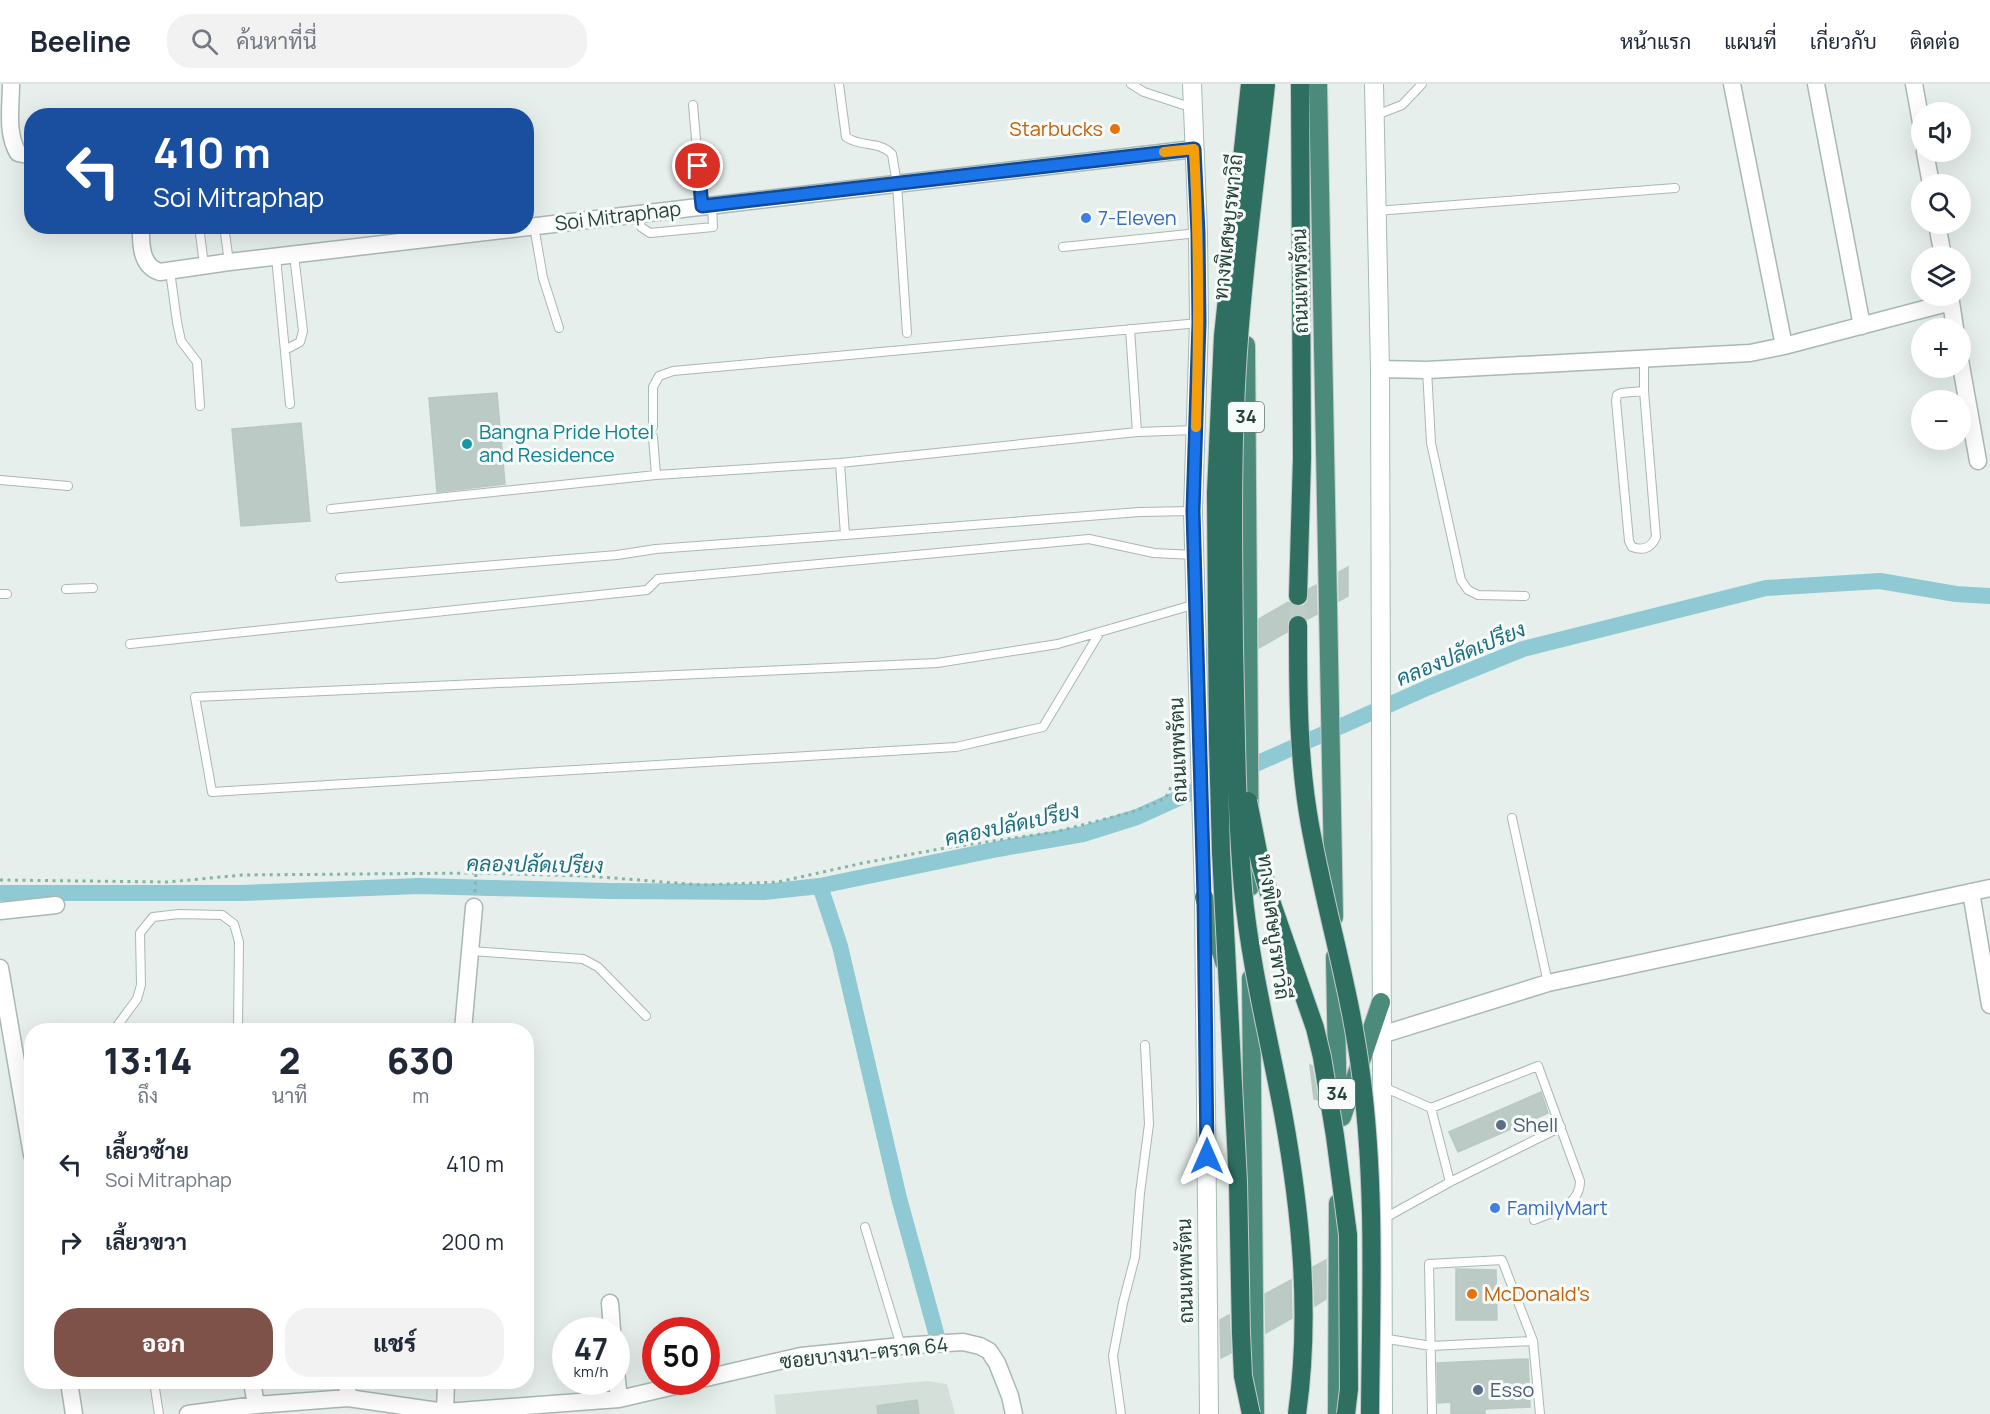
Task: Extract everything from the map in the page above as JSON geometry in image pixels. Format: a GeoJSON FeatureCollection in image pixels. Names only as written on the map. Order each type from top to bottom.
{"type":"FeatureCollection","features":[{"type":"Feature","properties":{"kind":"highway","name":"34"},"geometry":{"type":"LineString","coordinates":[[1243,84],[1243,747],[1250,806],[1253,1414]]}},
{"type":"Feature","properties":{"kind":"highway"},"geometry":{"type":"LineString","coordinates":[[1250,84],[1223,336],[1216,493],[1221,852],[1238,1182],[1243,1376],[1253,1414]]}},
{"type":"Feature","properties":{"kind":"highway","name":"ทางพิเศษบูรพาวิถี"},"geometry":{"type":"LineString","coordinates":[[1266,84],[1239,338],[1232,481],[1243,747],[1243,884],[1248,935],[1282,1111],[1299,1223],[1304,1354],[1297,1414]]}},
{"type":"Feature","properties":{"kind":"highway"},"geometry":{"type":"LineString","coordinates":[[1298,596],[1302,458],[1300,84]]}},
{"type":"Feature","properties":{"kind":"highway","name":"ถนนเทพรัตน"},"geometry":{"type":"LineString","coordinates":[[1318,84],[1338,1128],[1337,1414]]}},
{"type":"Feature","properties":{"kind":"highway"},"geometry":{"type":"LineString","coordinates":[[1298,625],[1302,768],[1310,824],[1353,1020],[1367,1131],[1371,1202],[1370,1414]]}},
{"type":"Feature","properties":{"kind":"highway"},"geometry":{"type":"LineString","coordinates":[[1243,747],[1260,862],[1279,927],[1315,1028],[1332,1117],[1348,1235],[1349,1377],[1346,1414]]}},
{"type":"Feature","properties":{"kind":"highway"},"geometry":{"type":"LineString","coordinates":[[1204,897],[1252,1059]]}},
{"type":"Feature","properties":{"kind":"highway"},"geometry":{"type":"LineString","coordinates":[[1338,1128],[1381,1002]]}},
{"type":"Feature","properties":{"kind":"main road","name":"ถนนเทพรัตน"},"geometry":{"type":"LineString","coordinates":[[1192,84],[1199,323],[1193,511],[1204,897],[1209,1414]]}},
{"type":"Feature","properties":{"kind":"main road"},"geometry":{"type":"LineString","coordinates":[[1193,109],[1198,84]]}},
{"type":"Feature","properties":{"kind":"main road","name":"34"},"geometry":{"type":"LineString","coordinates":[[1374,84],[1380,369],[1383,1414]]}},
{"type":"Feature","properties":{"kind":"street"},"geometry":{"type":"LineString","coordinates":[[11,84],[10,135],[18,153],[24,154]]}},
{"type":"Feature","properties":{"kind":"street"},"geometry":{"type":"LineString","coordinates":[[1732,84],[1784,346]]}},
{"type":"Feature","properties":{"kind":"street"},"geometry":{"type":"LineString","coordinates":[[1815,84],[1862,326]]}},
{"type":"Feature","properties":{"kind":"street"},"geometry":{"type":"LineString","coordinates":[[1914,84],[1917,102]]}},
{"type":"Feature","properties":{"kind":"street","name":"Soi Mitraphap"},"geometry":{"type":"LineString","coordinates":[[534,226],[1194,149]]}},
{"type":"Feature","properties":{"kind":"street"},"geometry":{"type":"LineString","coordinates":[[141,234],[141,251],[146,262],[153,270],[170,271]]}},
{"type":"Feature","properties":{"kind":"street","name":"Soi Mitraphap"},"geometry":{"type":"LineString","coordinates":[[170,271],[468,234]]}},
{"type":"Feature","properties":{"kind":"street"},"geometry":{"type":"LineString","coordinates":[[1380,369],[1427,370],[1750,353],[1862,326],[1927,306]]}},
{"type":"Feature","properties":{"kind":"street"},"geometry":{"type":"LineString","coordinates":[[1963,378],[1978,461]]}},
{"type":"Feature","properties":{"kind":"street"},"geometry":{"type":"LineString","coordinates":[[1381,1035],[1548,983],[1990,888]]}},
{"type":"Feature","properties":{"kind":"street"},"geometry":{"type":"LineString","coordinates":[[1971,892],[1990,1005]]}},
{"type":"Feature","properties":{"kind":"street"},"geometry":{"type":"LineString","coordinates":[[0,911],[56,905]]}},
{"type":"Feature","properties":{"kind":"street"},"geometry":{"type":"LineString","coordinates":[[464,1023],[474,907]]}},
{"type":"Feature","properties":{"kind":"street"},"geometry":{"type":"LineString","coordinates":[[0,968],[24,1108]]}},
{"type":"Feature","properties":{"kind":"street"},"geometry":{"type":"LineString","coordinates":[[610,1303],[611,1317]]}},
{"type":"Feature","properties":{"kind":"street","name":"ซอยบางนา-ตราด 64"},"geometry":{"type":"LineString","coordinates":[[720,1375],[801,1356],[963,1342],[989,1351],[997,1363],[1010,1396],[1014,1414]]}},
{"type":"Feature","properties":{"kind":"street"},"geometry":{"type":"LineString","coordinates":[[70,1389],[74,1414]]}},
{"type":"Feature","properties":{"kind":"street"},"geometry":{"type":"LineString","coordinates":[[253,1389],[256,1405]]}},
{"type":"Feature","properties":{"kind":"street"},"geometry":{"type":"LineString","coordinates":[[445,1413],[446,1389]]}},
{"type":"Feature","properties":{"kind":"street"},"geometry":{"type":"LineString","coordinates":[[188,1414],[347,1390],[445,1413],[619,1399],[642,1394]]}},
{"type":"Feature","properties":{"kind":"street"},"geometry":{"type":"LineString","coordinates":[[619,1395],[619,1399]]}},
{"type":"Feature","properties":{"kind":"lane"},"geometry":{"type":"LineString","coordinates":[[838,84],[846,137],[853,142],[881,145],[892,154],[897,184],[907,333]]}},
{"type":"Feature","properties":{"kind":"lane"},"geometry":{"type":"LineString","coordinates":[[1131,84],[1144,92],[1193,109]]}},
{"type":"Feature","properties":{"kind":"lane"},"geometry":{"type":"LineString","coordinates":[[1374,116],[1402,105],[1422,84]]}},
{"type":"Feature","properties":{"kind":"lane"},"geometry":{"type":"LineString","coordinates":[[637,214],[641,227],[650,233],[713,227],[707,206],[693,105]]}},
{"type":"Feature","properties":{"kind":"lane"},"geometry":{"type":"LineString","coordinates":[[1376,211],[1675,188]]}},
{"type":"Feature","properties":{"kind":"lane"},"geometry":{"type":"LineString","coordinates":[[534,226],[543,278],[559,328]]}},
{"type":"Feature","properties":{"kind":"lane"},"geometry":{"type":"LineString","coordinates":[[1063,247],[1198,233]]}},
{"type":"Feature","properties":{"kind":"lane"},"geometry":{"type":"LineString","coordinates":[[200,234],[204,265]]}},
{"type":"Feature","properties":{"kind":"lane"},"geometry":{"type":"LineString","coordinates":[[225,234],[229,262]]}},
{"type":"Feature","properties":{"kind":"lane"},"geometry":{"type":"LineString","coordinates":[[285,351],[300,342],[303,331],[294,255]]}},
{"type":"Feature","properties":{"kind":"lane"},"geometry":{"type":"LineString","coordinates":[[276,257],[290,404]]}},
{"type":"Feature","properties":{"kind":"lane"},"geometry":{"type":"LineString","coordinates":[[170,271],[181,341],[197,362],[200,406]]}},
{"type":"Feature","properties":{"kind":"lane"},"geometry":{"type":"LineString","coordinates":[[653,427],[653,387],[659,376],[673,371],[1199,323]]}},
{"type":"Feature","properties":{"kind":"lane"},"geometry":{"type":"LineString","coordinates":[[1130,329],[1137,432]]}},
{"type":"Feature","properties":{"kind":"lane"},"geometry":{"type":"LineString","coordinates":[[1644,358],[1644,390],[1656,537],[1652,545],[1637,549],[1629,542],[1616,401],[1617,395],[1621,393],[1644,390]]}},
{"type":"Feature","properties":{"kind":"lane"},"geometry":{"type":"LineString","coordinates":[[1427,370],[1431,443],[1461,580],[1468,590],[1478,594],[1525,596]]}},
{"type":"Feature","properties":{"kind":"lane"},"geometry":{"type":"LineString","coordinates":[[331,509],[656,475],[840,463],[1137,432],[1196,430]]}},
{"type":"Feature","properties":{"kind":"lane"},"geometry":{"type":"LineString","coordinates":[[653,437],[656,475]]}},
{"type":"Feature","properties":{"kind":"lane"},"geometry":{"type":"LineString","coordinates":[[840,463],[845,535]]}},
{"type":"Feature","properties":{"kind":"lane"},"geometry":{"type":"LineString","coordinates":[[0,480],[68,486]]}},
{"type":"Feature","properties":{"kind":"lane"},"geometry":{"type":"LineString","coordinates":[[340,578],[656,549],[1139,512],[1193,511]]}},
{"type":"Feature","properties":{"kind":"lane"},"geometry":{"type":"LineString","coordinates":[[130,644],[646,590],[658,579],[1089,539],[1154,553],[1195,555]]}},
{"type":"Feature","properties":{"kind":"lane"},"geometry":{"type":"LineString","coordinates":[[66,589],[93,588]]}},
{"type":"Feature","properties":{"kind":"lane"},"geometry":{"type":"LineString","coordinates":[[1100,632],[1043,728],[956,747],[212,792],[195,697],[938,663],[1058,644],[1196,604]]}},
{"type":"Feature","properties":{"kind":"lane"},"geometry":{"type":"LineString","coordinates":[[1512,818],[1548,983]]}},
{"type":"Feature","properties":{"kind":"lane"},"geometry":{"type":"LineString","coordinates":[[119,1023],[137,999],[141,985],[140,933],[153,917],[179,914],[222,915],[234,924],[239,942],[238,1023]]}},
{"type":"Feature","properties":{"kind":"lane"},"geometry":{"type":"LineString","coordinates":[[471,951],[583,959],[598,967],[646,1016]]}},
{"type":"Feature","properties":{"kind":"lane"},"geometry":{"type":"LineString","coordinates":[[1121,1414],[1113,1356],[1123,1303],[1136,1257],[1140,1193],[1149,1124],[1144,1045]]}},
{"type":"Feature","properties":{"kind":"lane"},"geometry":{"type":"LineString","coordinates":[[1381,1085],[1431,1108],[1538,1066],[1580,1181],[1580,1191],[1569,1204],[1534,1220]]}},
{"type":"Feature","properties":{"kind":"lane"},"geometry":{"type":"LineString","coordinates":[[1431,1108],[1450,1182]]}},
{"type":"Feature","properties":{"kind":"lane"},"geometry":{"type":"LineString","coordinates":[[1383,1218],[1561,1127]]}},
{"type":"Feature","properties":{"kind":"lane"},"geometry":{"type":"LineString","coordinates":[[865,1227],[901,1346]]}},
{"type":"Feature","properties":{"kind":"lane"},"geometry":{"type":"LineString","coordinates":[[1432,1414],[1429,1264],[1502,1260],[1533,1341],[1540,1414]]}},
{"type":"Feature","properties":{"kind":"lane"},"geometry":{"type":"LineString","coordinates":[[1382,1338],[1431,1346],[1533,1341]]}},
{"type":"Feature","properties":{"kind":"lane"},"geometry":{"type":"LineString","coordinates":[[155,1389],[159,1414]]}},
{"type":"Feature","properties":{"kind":"path"},"geometry":{"type":"LineString","coordinates":[[0,880],[160,882],[252,875],[476,873],[588,876],[694,884],[732,885],[778,882],[910,855],[1056,832],[1140,809],[1166,797],[1173,783],[1173,757],[1181,747]]}},
{"type":"Feature","properties":{"kind":"path"},"geometry":{"type":"LineString","coordinates":[[475,884],[476,873]]}},
{"type":"Feature","properties":{"kind":"shaded area"},"geometry":{"type":"Polygon","coordinates":[[[928,1381],[947,1384],[955,1414],[776,1414],[774,1395],[928,1381]]]}},
{"type":"Feature","properties":{"kind":"building","name":"Bangna Pride Hotel and Residence"},"geometry":{"type":"Polygon","coordinates":[[[497,393],[505,484],[437,492],[429,398],[497,393]]]}},
{"type":"Feature","properties":{"kind":"building"},"geometry":{"type":"Polygon","coordinates":[[[301,423],[310,521],[241,526],[232,429],[301,423]]]}},
{"type":"Feature","properties":{"kind":"building"},"geometry":{"type":"Polygon","coordinates":[[[1348,567],[1348,596],[1339,601],[1339,572],[1348,567]]]}},
{"type":"Feature","properties":{"kind":"building"},"geometry":{"type":"Polygon","coordinates":[[[1316,585],[1317,614],[1308,619],[1299,614],[1292,616],[1288,620],[1287,632],[1259,648],[1259,619],[1288,602],[1297,607],[1304,606],[1308,601],[1309,589],[1316,585]]]}},
{"type":"Feature","properties":{"kind":"building"},"geometry":{"type":"Polygon","coordinates":[[[1310,1065],[1312,1066],[1318,1100],[1314,1099],[1310,1065]]]}},
{"type":"Feature","properties":{"kind":"building"},"geometry":{"type":"Polygon","coordinates":[[[1541,1092],[1548,1113],[1458,1152],[1449,1132],[1541,1092]]]}},
{"type":"Feature","properties":{"kind":"building"},"geometry":{"type":"Polygon","coordinates":[[[1326,1260],[1326,1299],[1315,1306],[1313,1267],[1326,1260]]]}},
{"type":"Feature","properties":{"kind":"building"},"geometry":{"type":"Polygon","coordinates":[[[1456,1269],[1496,1270],[1497,1320],[1456,1320],[1456,1269]]]}},
{"type":"Feature","properties":{"kind":"building"},"geometry":{"type":"Polygon","coordinates":[[[1291,1280],[1292,1318],[1266,1333],[1265,1294],[1291,1280]]]}},
{"type":"Feature","properties":{"kind":"building"},"geometry":{"type":"Polygon","coordinates":[[[1229,1315],[1231,1353],[1221,1358],[1220,1320],[1229,1315]]]}},
{"type":"Feature","properties":{"kind":"building"},"geometry":{"type":"Polygon","coordinates":[[[1528,1359],[1530,1407],[1485,1409],[1485,1414],[1451,1414],[1451,1402],[1438,1403],[1437,1363],[1528,1359]]]}},
{"type":"Feature","properties":{"kind":"building"},"geometry":{"type":"Polygon","coordinates":[[[917,1400],[919,1414],[878,1414],[877,1406],[917,1400]]]}},
{"type":"Feature","properties":{"kind":"waterway","name":"คลองปลัดเปรียง"},"geometry":{"type":"LineString","coordinates":[[1240,771],[1429,687],[1523,649],[1766,588],[1880,581],[1956,594],[1990,596]]}},
{"type":"Feature","properties":{"kind":"waterway","name":"คลองปลัดเปรียง"},"geometry":{"type":"LineString","coordinates":[[0,893],[241,893],[419,886],[764,892],[820,886],[1083,834],[1137,817],[1210,784]]}},
{"type":"Feature","properties":{"kind":"waterway"},"geometry":{"type":"LineString","coordinates":[[820,886],[840,946],[899,1198],[938,1340]]}},
{"type":"Feature","properties":{"kind":"tunnel"},"geometry":{"type":"LineString","coordinates":[[1298,596],[1298,625]]}},
{"type":"Feature","properties":{"kind":"slow traffic"},"geometry":{"type":"LineString","coordinates":[[1164,152],[1194,149],[1199,323],[1196,427]]}},
{"type":"Feature","properties":{"kind":"place","name":"Starbucks"},"geometry":{"type":"Point","coordinates":[1115,129]}},
{"type":"Feature","properties":{"kind":"place","name":"7-Eleven"},"geometry":{"type":"Point","coordinates":[1086,218]}},
{"type":"Feature","properties":{"kind":"place","name":"Bangna Pride Hotel and Residence"},"geometry":{"type":"Point","coordinates":[467,444]}},
{"type":"Feature","properties":{"kind":"place","name":"Shell"},"geometry":{"type":"Point","coordinates":[1501,1125]}},
{"type":"Feature","properties":{"kind":"place","name":"FamilyMart"},"geometry":{"type":"Point","coordinates":[1495,1208]}},
{"type":"Feature","properties":{"kind":"place","name":"McDonald's"},"geometry":{"type":"Point","coordinates":[1472,1294]}},
{"type":"Feature","properties":{"kind":"place","name":"Esso"},"geometry":{"type":"Point","coordinates":[1478,1390]}},
{"type":"Feature","properties":{"kind":"route"},"geometry":{"type":"LineString","coordinates":[[698,166],[702,206],[1194,149],[1199,323],[1193,511],[1204,897],[1207,1156]]}}]}
